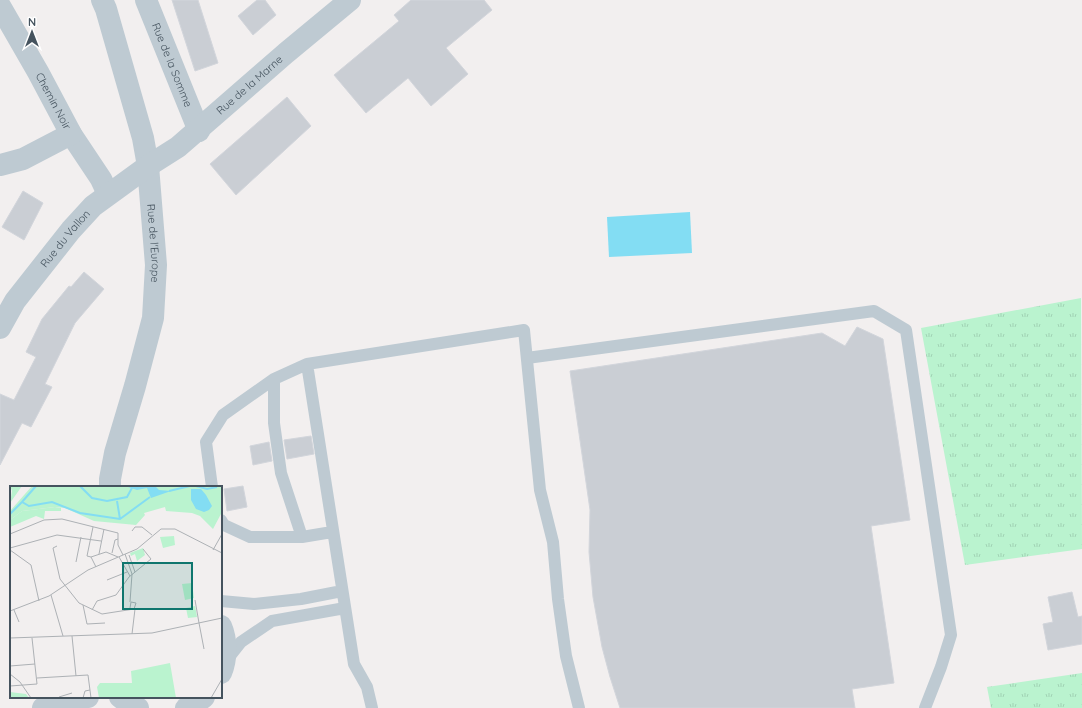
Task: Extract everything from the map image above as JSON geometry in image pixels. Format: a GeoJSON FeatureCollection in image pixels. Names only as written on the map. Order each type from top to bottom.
{"type":"FeatureCollection","features":[{"type":"Feature","properties":{"kind":"street","name":"Rue de l'Europe"},"geometry":{"type":"LineString","coordinates":[[102,0],[106,9],[143,138],[148,166],[156,265],[153,318],[116,453],[110,479],[110,486]]}},
{"type":"Feature","properties":{"kind":"street","name":"Rue de la Somme"},"geometry":{"type":"LineString","coordinates":[[146,0],[199,130]]}},
{"type":"Feature","properties":{"kind":"street","name":"Rue de la Marne"},"geometry":{"type":"LineString","coordinates":[[148,166],[178,148],[286,53],[350,0]]}},
{"type":"Feature","properties":{"kind":"street","name":"Chemin Noir"},"geometry":{"type":"LineString","coordinates":[[0,6],[38,72],[71,134],[101,179],[108,194]]}},
{"type":"Feature","properties":{"kind":"street"},"geometry":{"type":"LineString","coordinates":[[0,165],[23,159],[71,134]]}},
{"type":"Feature","properties":{"kind":"street","name":"Rue du Vallon"},"geometry":{"type":"LineString","coordinates":[[0,328],[15,301],[71,230],[93,206],[148,166]]}},
{"type":"Feature","properties":{"kind":"street"},"geometry":{"type":"LineString","coordinates":[[222,630],[226,646],[223,668]]}},
{"type":"Feature","properties":{"kind":"street"},"geometry":{"type":"LineString","coordinates":[[43,708],[75,698]]}},
{"type":"Feature","properties":{"kind":"street"},"geometry":{"type":"LineString","coordinates":[[121,698],[128,704],[138,708]]}},
{"type":"Feature","properties":{"kind":"lane"},"geometry":{"type":"LineString","coordinates":[[527,358],[874,311],[906,330],[951,636],[925,708]]}},
{"type":"Feature","properties":{"kind":"lane"},"geometry":{"type":"LineString","coordinates":[[212,486],[206,442],[223,415],[274,379],[307,364],[524,330],[540,490],[553,542],[558,599],[566,656],[579,708]]}},
{"type":"Feature","properties":{"kind":"lane"},"geometry":{"type":"LineString","coordinates":[[307,364],[332,532],[354,664],[367,687],[372,708]]}},
{"type":"Feature","properties":{"kind":"lane"},"geometry":{"type":"LineString","coordinates":[[274,379],[274,423],[281,473],[302,537]]}},
{"type":"Feature","properties":{"kind":"lane"},"geometry":{"type":"LineString","coordinates":[[222,522],[224,525],[250,537],[302,537],[332,532]]}},
{"type":"Feature","properties":{"kind":"lane"},"geometry":{"type":"LineString","coordinates":[[222,601],[254,604],[301,599],[342,591]]}},
{"type":"Feature","properties":{"kind":"lane"},"geometry":{"type":"LineString","coordinates":[[223,668],[241,642],[272,621],[345,608]]}},
{"type":"Feature","properties":{"kind":"green space"},"geometry":{"type":"Polygon","coordinates":[[[1081,298],[1082,549],[965,565],[921,328],[1081,298]]]}},
{"type":"Feature","properties":{"kind":"green space"},"geometry":{"type":"Polygon","coordinates":[[[1082,673],[1082,708],[991,708],[987,687],[1082,673]]]}},
{"type":"Feature","properties":{"kind":"water"},"geometry":{"type":"Polygon","coordinates":[[[690,212],[692,253],[609,257],[607,217],[690,212]]]}},
{"type":"Feature","properties":{"kind":"building"},"geometry":{"type":"Polygon","coordinates":[[[172,0],[198,0],[218,63],[195,71],[172,0]]]}},
{"type":"Feature","properties":{"kind":"building"},"geometry":{"type":"Polygon","coordinates":[[[257,0],[265,0],[276,15],[253,35],[238,16],[257,0]]]}},
{"type":"Feature","properties":{"kind":"building"},"geometry":{"type":"Polygon","coordinates":[[[411,0],[484,0],[492,10],[446,48],[468,74],[431,106],[408,78],[366,113],[334,75],[399,21],[394,15],[411,0]]]}},
{"type":"Feature","properties":{"kind":"building"},"geometry":{"type":"Polygon","coordinates":[[[287,97],[311,126],[236,195],[210,164],[287,97]]]}},
{"type":"Feature","properties":{"kind":"building"},"geometry":{"type":"Polygon","coordinates":[[[23,191],[43,203],[24,240],[2,227],[23,191]]]}},
{"type":"Feature","properties":{"kind":"building"},"geometry":{"type":"Polygon","coordinates":[[[84,272],[104,289],[75,323],[45,384],[52,387],[31,427],[22,423],[0,465],[0,394],[14,400],[36,357],[26,352],[42,319],[69,286],[71,287],[84,272]]]}},
{"type":"Feature","properties":{"kind":"building"},"geometry":{"type":"Polygon","coordinates":[[[857,327],[883,339],[910,520],[871,526],[894,683],[852,689],[855,708],[620,708],[602,647],[593,597],[589,552],[590,510],[570,371],[822,333],[845,346],[857,327]]]}},
{"type":"Feature","properties":{"kind":"building"},"geometry":{"type":"Polygon","coordinates":[[[311,436],[314,454],[287,459],[284,440],[311,436]]]}},
{"type":"Feature","properties":{"kind":"building"},"geometry":{"type":"Polygon","coordinates":[[[269,442],[272,461],[253,465],[250,446],[269,442]]]}},
{"type":"Feature","properties":{"kind":"building"},"geometry":{"type":"Polygon","coordinates":[[[243,486],[247,507],[227,511],[224,489],[243,486]]]}},
{"type":"Feature","properties":{"kind":"building"},"geometry":{"type":"Polygon","coordinates":[[[1072,592],[1078,617],[1082,616],[1082,644],[1048,650],[1043,624],[1053,622],[1048,597],[1072,592]]]}}]}
